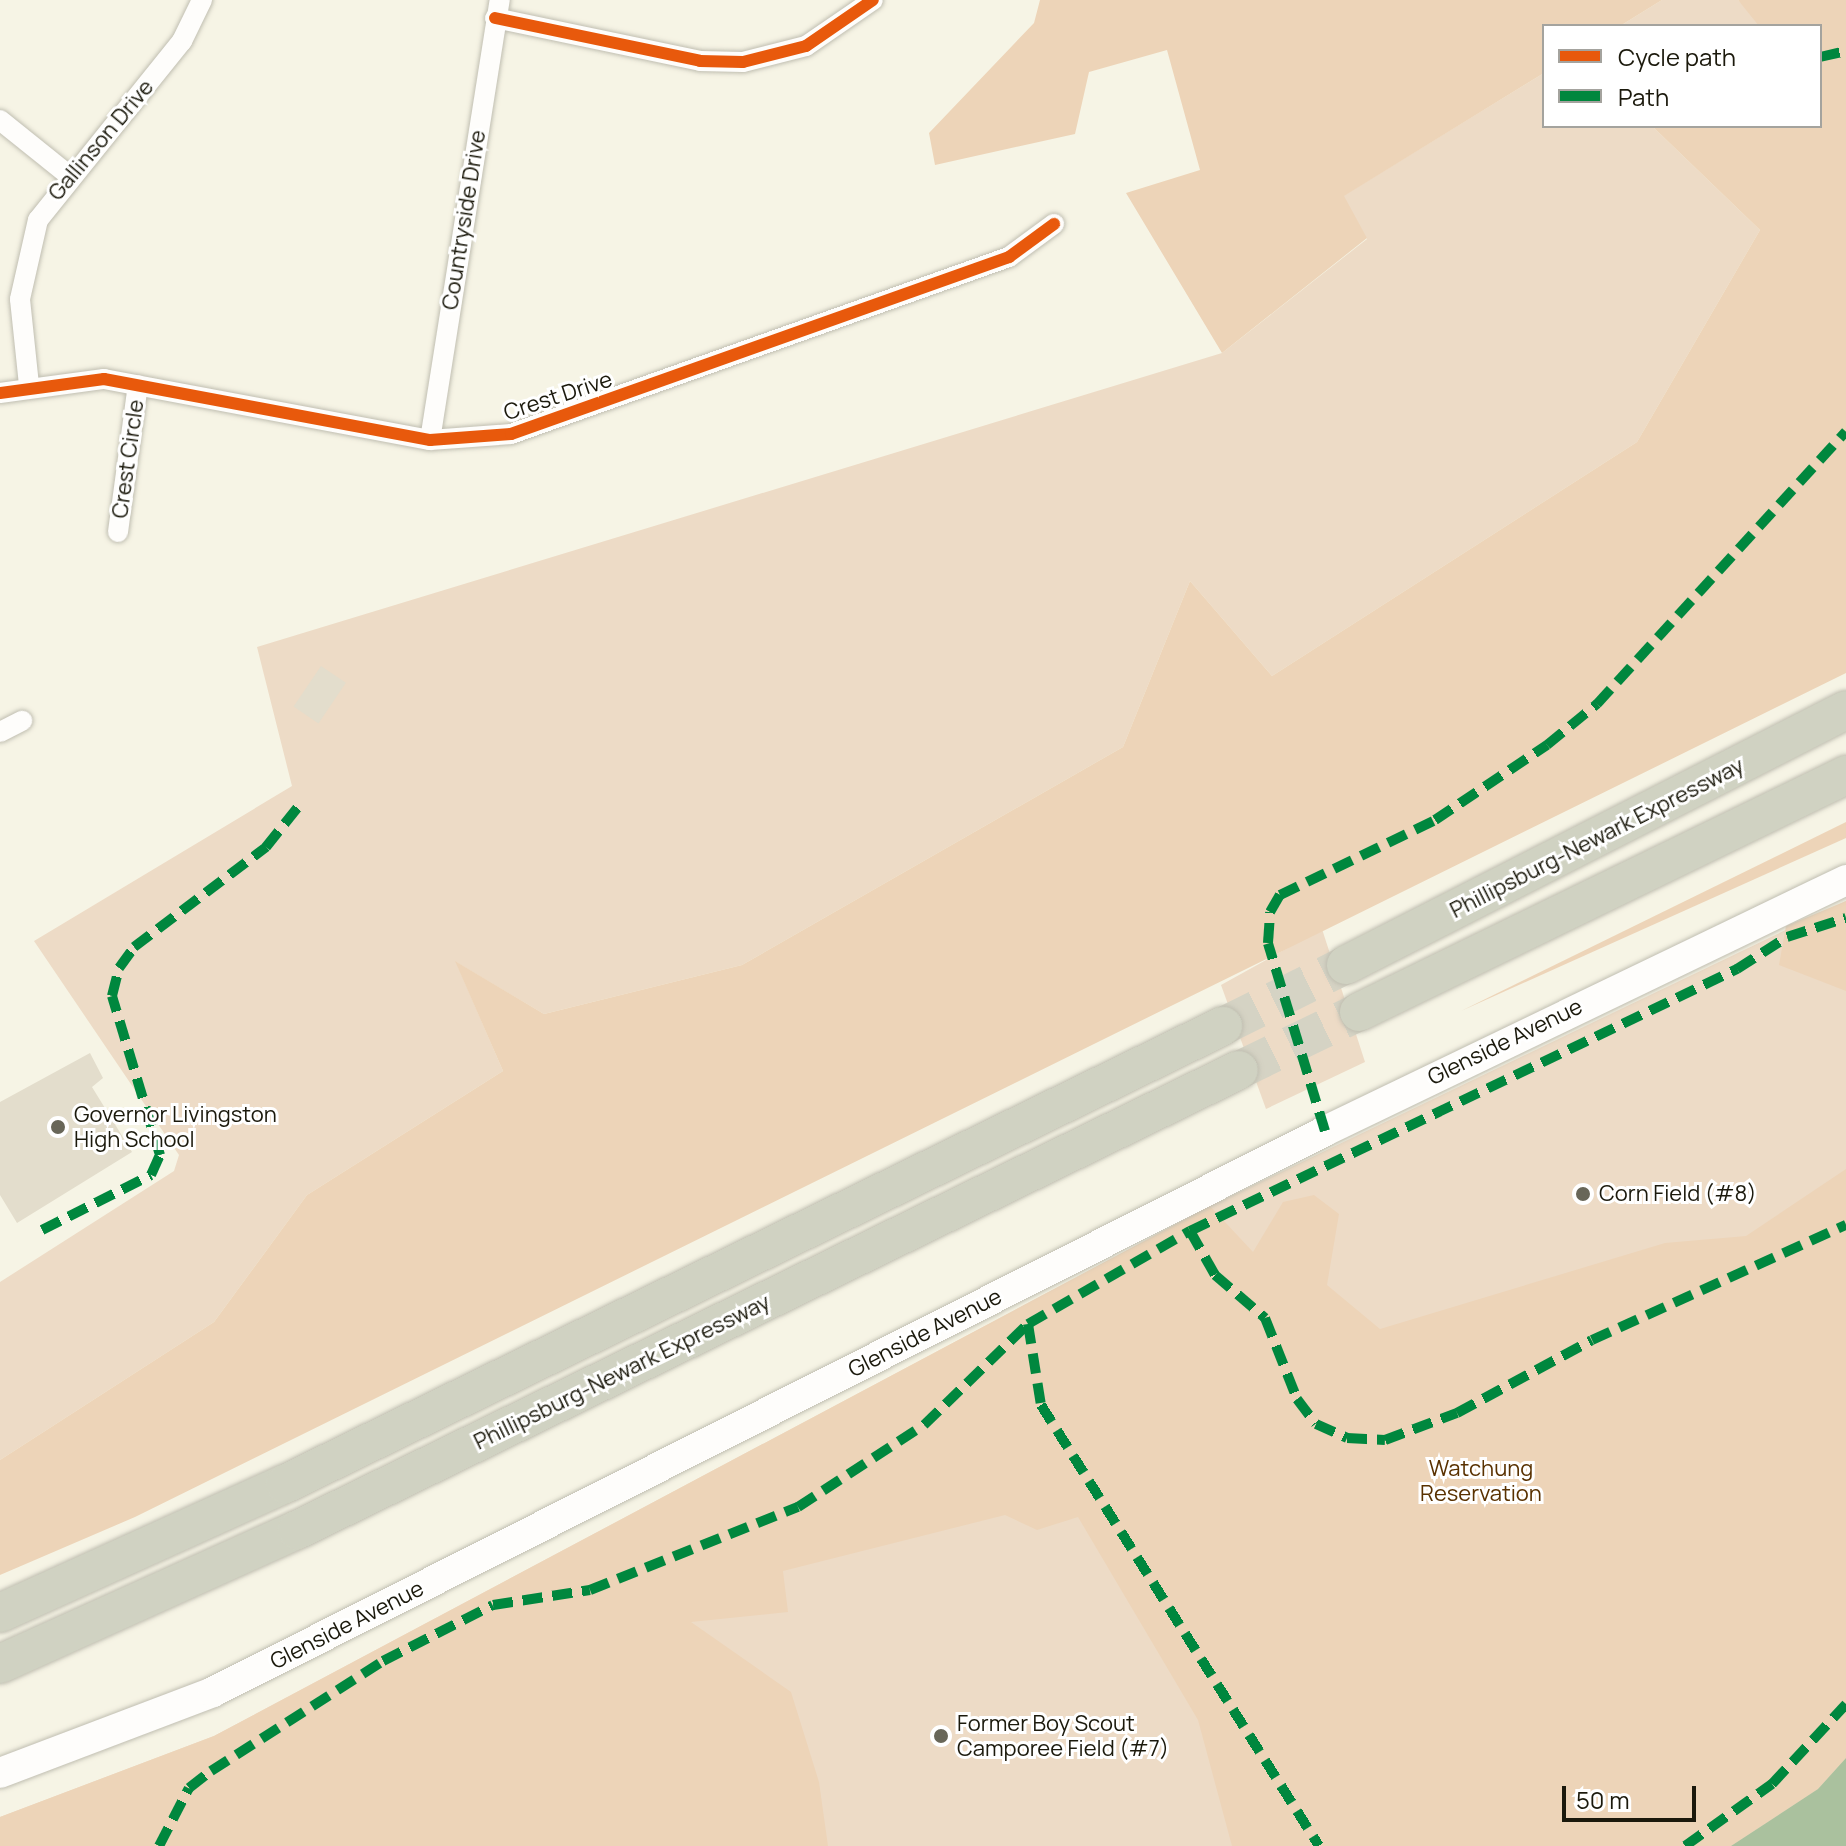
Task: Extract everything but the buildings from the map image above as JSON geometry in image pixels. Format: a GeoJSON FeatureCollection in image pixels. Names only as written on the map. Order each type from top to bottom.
{"type":"FeatureCollection","features":[{"type":"Feature","properties":{"kind":"highway","name":"Phillipsburg-Newark Expressway"},"geometry":{"type":"LineString","coordinates":[[1346,965],[1846,710]]}},
{"type":"Feature","properties":{"kind":"highway"},"geometry":{"type":"LineString","coordinates":[[1359,1012],[1846,775]]}},
{"type":"Feature","properties":{"kind":"highway"},"geometry":{"type":"LineString","coordinates":[[0,1613],[285,1484],[1223,1026]]}},
{"type":"Feature","properties":{"kind":"highway","name":"Phillipsburg-Newark Expressway"},"geometry":{"type":"LineString","coordinates":[[0,1664],[297,1530],[1239,1070]]}},
{"type":"Feature","properties":{"kind":"main road","name":"Glenside Avenue"},"geometry":{"type":"LineString","coordinates":[[0,1773],[213,1692],[1325,1131],[1846,880]]}},
{"type":"Feature","properties":{"kind":"street","name":"Gallinson Drive"},"geometry":{"type":"LineString","coordinates":[[29,385],[20,299],[28,252],[38,220],[182,41],[202,0]]}},
{"type":"Feature","properties":{"kind":"street"},"geometry":{"type":"LineString","coordinates":[[497,9],[700,61],[743,62],[806,46],[873,0]]}},
{"type":"Feature","properties":{"kind":"street","name":"Countryside Drive"},"geometry":{"type":"LineString","coordinates":[[430,440],[497,9]]}},
{"type":"Feature","properties":{"kind":"street"},"geometry":{"type":"LineString","coordinates":[[0,120],[71,177]]}},
{"type":"Feature","properties":{"kind":"street","name":"Crest Drive"},"geometry":{"type":"LineString","coordinates":[[0,393],[29,385],[77,379],[138,385],[430,440],[511,434],[1009,257],[1054,224]]}},
{"type":"Feature","properties":{"kind":"street","name":"Crest Circle"},"geometry":{"type":"LineString","coordinates":[[118,532],[138,385]]}},
{"type":"Feature","properties":{"kind":"street"},"geometry":{"type":"LineString","coordinates":[[0,732],[22,721]]}},
{"type":"Feature","properties":{"kind":"green space"},"geometry":{"type":"Polygon","coordinates":[[[1040,0],[1662,0],[1623,24],[1542,24],[1542,74],[1344,196],[1367,238],[1222,353],[1126,193],[1200,170],[1167,50],[1089,72],[1075,134],[935,165],[929,133],[1034,23],[1040,0]]]}},
{"type":"Feature","properties":{"kind":"green space"},"geometry":{"type":"Polygon","coordinates":[[[1662,0],[1738,0],[1762,24],[1623,24],[1662,0]]]}},
{"type":"Feature","properties":{"kind":"green space"},"geometry":{"type":"Polygon","coordinates":[[[1738,0],[1846,0],[1846,673],[135,1517],[0,1575],[0,1460],[214,1322],[307,1195],[503,1071],[455,961],[544,1014],[742,965],[1123,747],[1190,581],[1272,676],[1637,442],[1760,230],[1654,128],[1822,128],[1822,24],[1757,24],[1738,0]]]}},
{"type":"Feature","properties":{"kind":"green space"},"geometry":{"type":"Polygon","coordinates":[[[1542,74],[1542,128],[1654,128],[1760,230],[1637,442],[1272,676],[1190,581],[1123,747],[742,965],[544,1014],[456,962],[503,1071],[307,1195],[214,1322],[0,1460],[0,1282],[174,1171],[179,1155],[34,941],[292,786],[257,647],[1222,353],[1367,239],[1343,196],[1542,74]]]}},
{"type":"Feature","properties":{"kind":"green space"},"geometry":{"type":"Polygon","coordinates":[[[1846,822],[1846,838],[1461,1011],[1846,822]]]}},
{"type":"Feature","properties":{"kind":"green space","name":"Watchung Reservation"},"geometry":{"type":"Polygon","coordinates":[[[1846,901],[1846,1846],[0,1846],[0,1817],[214,1736],[1210,1206],[1846,901]]]}},
{"type":"Feature","properties":{"kind":"green space"},"geometry":{"type":"Polygon","coordinates":[[[1846,901],[1846,991],[1779,965],[1786,926],[1846,901]]]}},
{"type":"Feature","properties":{"kind":"green space"},"geometry":{"type":"Polygon","coordinates":[[[1322,929],[1365,1062],[1266,1109],[1221,985],[1322,929]]]}},
{"type":"Feature","properties":{"kind":"green space","name":"Watchung Reservation"},"geometry":{"type":"Polygon","coordinates":[[[1846,1169],[1846,1758],[1818,1789],[1731,1846],[1232,1846],[1198,1720],[1078,1517],[1037,1530],[1005,1515],[783,1571],[788,1612],[691,1622],[791,1692],[819,1782],[828,1846],[0,1846],[0,1817],[214,1736],[1210,1206],[1253,1252],[1283,1202],[1314,1195],[1339,1214],[1327,1285],[1380,1329],[1665,1243],[1746,1236],[1846,1169]]]}},
{"type":"Feature","properties":{"kind":"shaded area"},"geometry":{"type":"Polygon","coordinates":[[[1846,1758],[1846,1846],[1731,1846],[1818,1789],[1846,1758]]]}},
{"type":"Feature","properties":{"kind":"tunnel"},"geometry":{"type":"LineString","coordinates":[[1223,1026],[1346,965]]}},
{"type":"Feature","properties":{"kind":"tunnel"},"geometry":{"type":"LineString","coordinates":[[1239,1070],[1359,1012]]}},
{"type":"Feature","properties":{"kind":"marked path"},"geometry":{"type":"LineString","coordinates":[[1822,57],[1846,51]]}},
{"type":"Feature","properties":{"kind":"marked path"},"geometry":{"type":"LineString","coordinates":[[1325,1131],[1268,943],[1270,912],[1280,895],[1435,820],[1547,745],[1597,704],[1846,431]]}},
{"type":"Feature","properties":{"kind":"marked path"},"geometry":{"type":"LineString","coordinates":[[42,1230],[151,1175],[160,1155],[112,996],[119,968],[134,947],[266,847],[298,807]]}},
{"type":"Feature","properties":{"kind":"marked path"},"geometry":{"type":"LineString","coordinates":[[159,1846],[189,1788],[383,1661],[493,1605],[590,1590],[798,1507],[924,1425],[1028,1324],[1190,1231],[1737,969],[1787,937],[1846,918]]}},
{"type":"Feature","properties":{"kind":"marked path"},"geometry":{"type":"LineString","coordinates":[[1190,1231],[1215,1275],[1265,1318],[1297,1399],[1316,1424],[1347,1438],[1385,1440],[1457,1413],[1592,1340],[1846,1225]]}},
{"type":"Feature","properties":{"kind":"marked path"},"geometry":{"type":"LineString","coordinates":[[1028,1324],[1041,1405],[1319,1846]]}},
{"type":"Feature","properties":{"kind":"marked path"},"geometry":{"type":"LineString","coordinates":[[1685,1846],[1772,1784],[1846,1704]]}},
{"type":"Feature","properties":{"kind":"cycle path"},"geometry":{"type":"LineString","coordinates":[[495,18],[700,61],[743,62],[806,46],[873,0]]}},
{"type":"Feature","properties":{"kind":"cycle path"},"geometry":{"type":"LineString","coordinates":[[0,393],[104,379],[430,440],[511,434],[1009,257],[1054,224]]}},
{"type":"Feature","properties":{"kind":"place","name":"Governor Livingston High School"},"geometry":{"type":"Point","coordinates":[58,1127]}},
{"type":"Feature","properties":{"kind":"place","name":"Corn Field (#8)"},"geometry":{"type":"Point","coordinates":[1583,1194]}},
{"type":"Feature","properties":{"kind":"place","name":"Former Boy Scout Camporee Field (#7)"},"geometry":{"type":"Point","coordinates":[941,1736]}}]}
